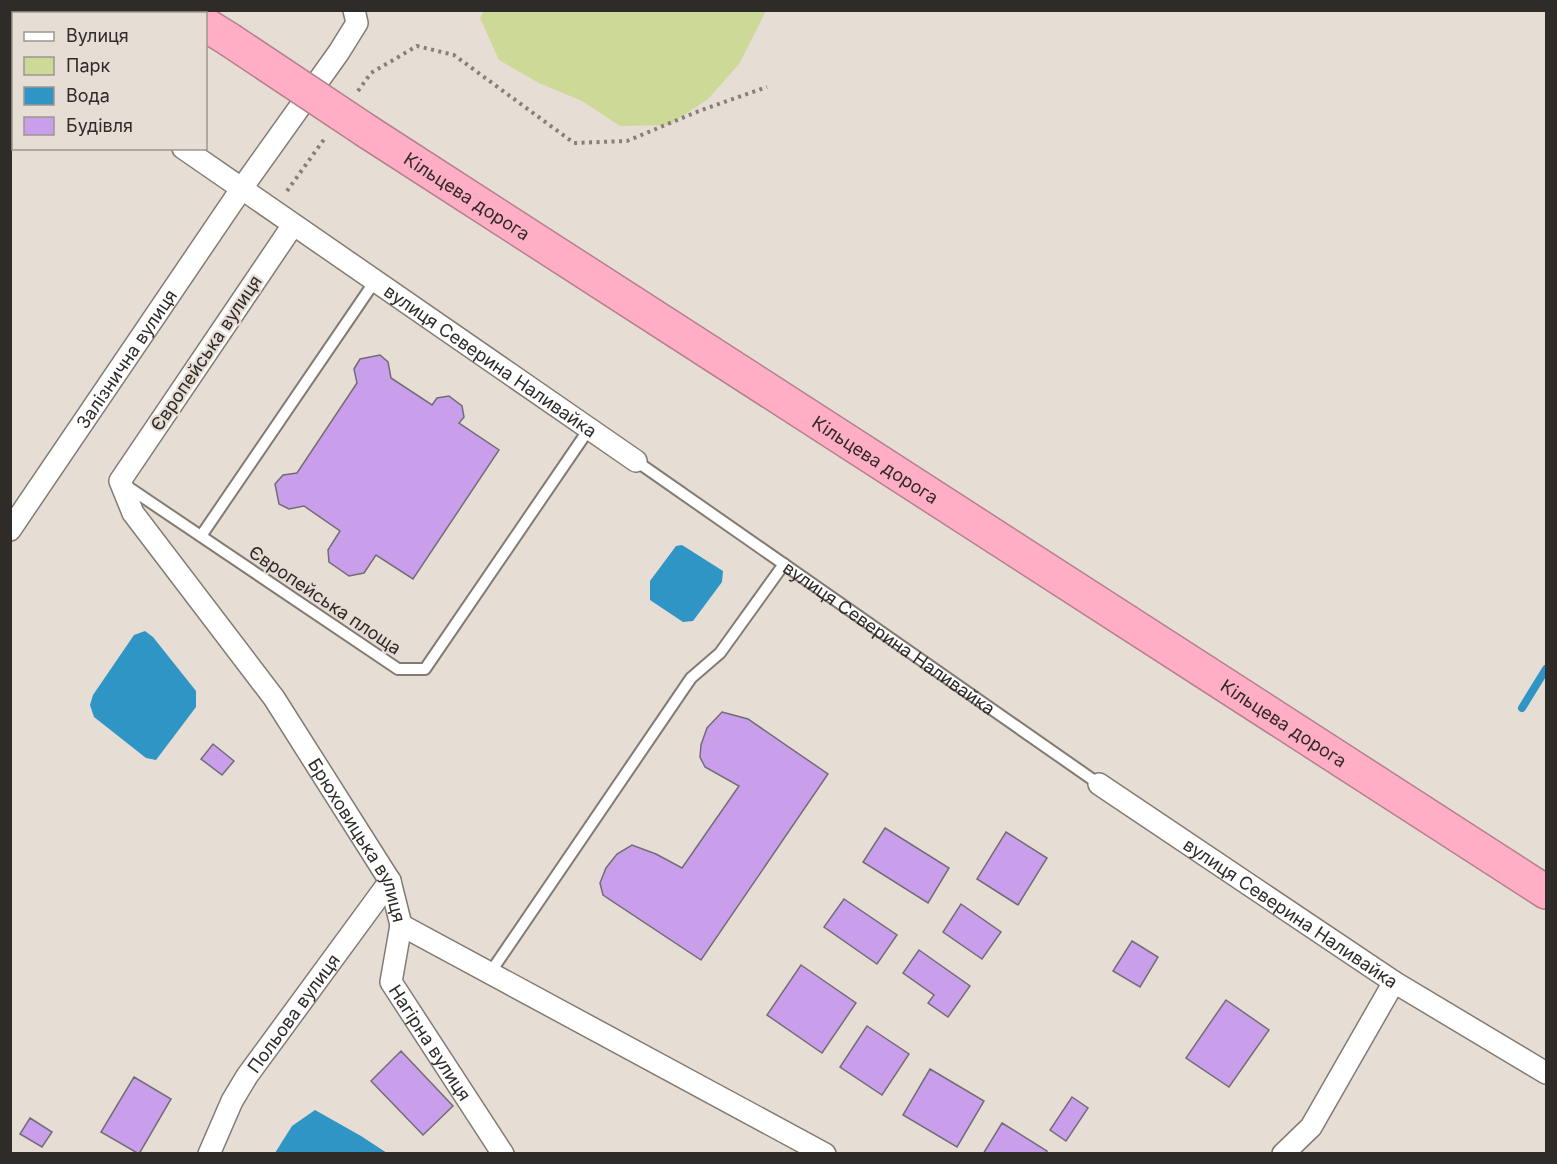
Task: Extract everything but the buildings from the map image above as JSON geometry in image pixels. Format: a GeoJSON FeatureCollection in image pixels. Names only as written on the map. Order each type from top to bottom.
{"type":"FeatureCollection","features":[{"type":"Feature","properties":{"kind":"highway","name":"Кільцева дорога"},"geometry":{"type":"LineString","coordinates":[[218,32],[368,132],[1546,892]]}},
{"type":"Feature","properties":{"kind":"street","name":"Залізнична вулиця"},"geometry":{"type":"LineString","coordinates":[[10,530],[242,188],[339,52],[357,23],[354,10]]}},
{"type":"Feature","properties":{"kind":"street","name":"вулиця Северина Наливайка"},"geometry":{"type":"LineString","coordinates":[[186,150],[636,461]]}},
{"type":"Feature","properties":{"kind":"street","name":"Європейська вулиця"},"geometry":{"type":"LineString","coordinates":[[120,481],[293,225]]}},
{"type":"Feature","properties":{"kind":"street","name":"Брюховицька вулиця"},"geometry":{"type":"LineString","coordinates":[[120,481],[133,513],[274,698],[390,881],[401,925],[825,1154]]}},
{"type":"Feature","properties":{"kind":"street","name":"вулиця Северина Наливайка"},"geometry":{"type":"LineString","coordinates":[[1099,784],[1394,982],[1546,1074]]}},
{"type":"Feature","properties":{"kind":"street","name":"Польова вулиця"},"geometry":{"type":"LineString","coordinates":[[208,1154],[232,1101],[252,1068],[390,881]]}},
{"type":"Feature","properties":{"kind":"street","name":"Нагірна вулиця"},"geometry":{"type":"LineString","coordinates":[[401,925],[391,982],[502,1154]]}},
{"type":"Feature","properties":{"kind":"street"},"geometry":{"type":"LineString","coordinates":[[1283,1154],[1311,1127],[1394,982]]}},
{"type":"Feature","properties":{"kind":"lane"},"geometry":{"type":"LineString","coordinates":[[201,536],[375,281]]}},
{"type":"Feature","properties":{"kind":"lane","name":"Європейська площа"},"geometry":{"type":"LineString","coordinates":[[120,481],[398,669],[425,669],[589,429]]}},
{"type":"Feature","properties":{"kind":"lane","name":"вулиця Северина Наливайка"},"geometry":{"type":"LineString","coordinates":[[636,461],[1099,784]]}},
{"type":"Feature","properties":{"kind":"lane"},"geometry":{"type":"LineString","coordinates":[[490,973],[691,678],[720,653],[784,564]]}},
{"type":"Feature","properties":{"kind":"path"},"geometry":{"type":"LineString","coordinates":[[358,91],[370,73],[417,46],[454,55],[574,143],[627,141],[699,111],[767,87]]}},
{"type":"Feature","properties":{"kind":"path"},"geometry":{"type":"LineString","coordinates":[[273,212],[325,138]]}},
{"type":"Feature","properties":{"kind":"green space"},"geometry":{"type":"Polygon","coordinates":[[[484,10],[766,11],[739,64],[708,99],[669,125],[620,126],[582,101],[539,83],[499,60],[480,18],[484,10]]]}},
{"type":"Feature","properties":{"kind":"water"},"geometry":{"type":"Polygon","coordinates":[[[682,545],[723,571],[722,582],[693,621],[683,622],[650,600],[650,581],[676,546],[682,545]]]}},
{"type":"Feature","properties":{"kind":"water"},"geometry":{"type":"Polygon","coordinates":[[[145,631],[153,637],[196,691],[196,707],[156,760],[146,758],[94,717],[90,705],[93,695],[134,635],[145,631]]]}},
{"type":"Feature","properties":{"kind":"water"},"geometry":{"type":"Polygon","coordinates":[[[315,1110],[387,1153],[275,1153],[292,1126],[315,1110]]]}},
{"type":"Feature","properties":{"kind":"waterway"},"geometry":{"type":"LineString","coordinates":[[1522,708],[1546,669]]}}]}
